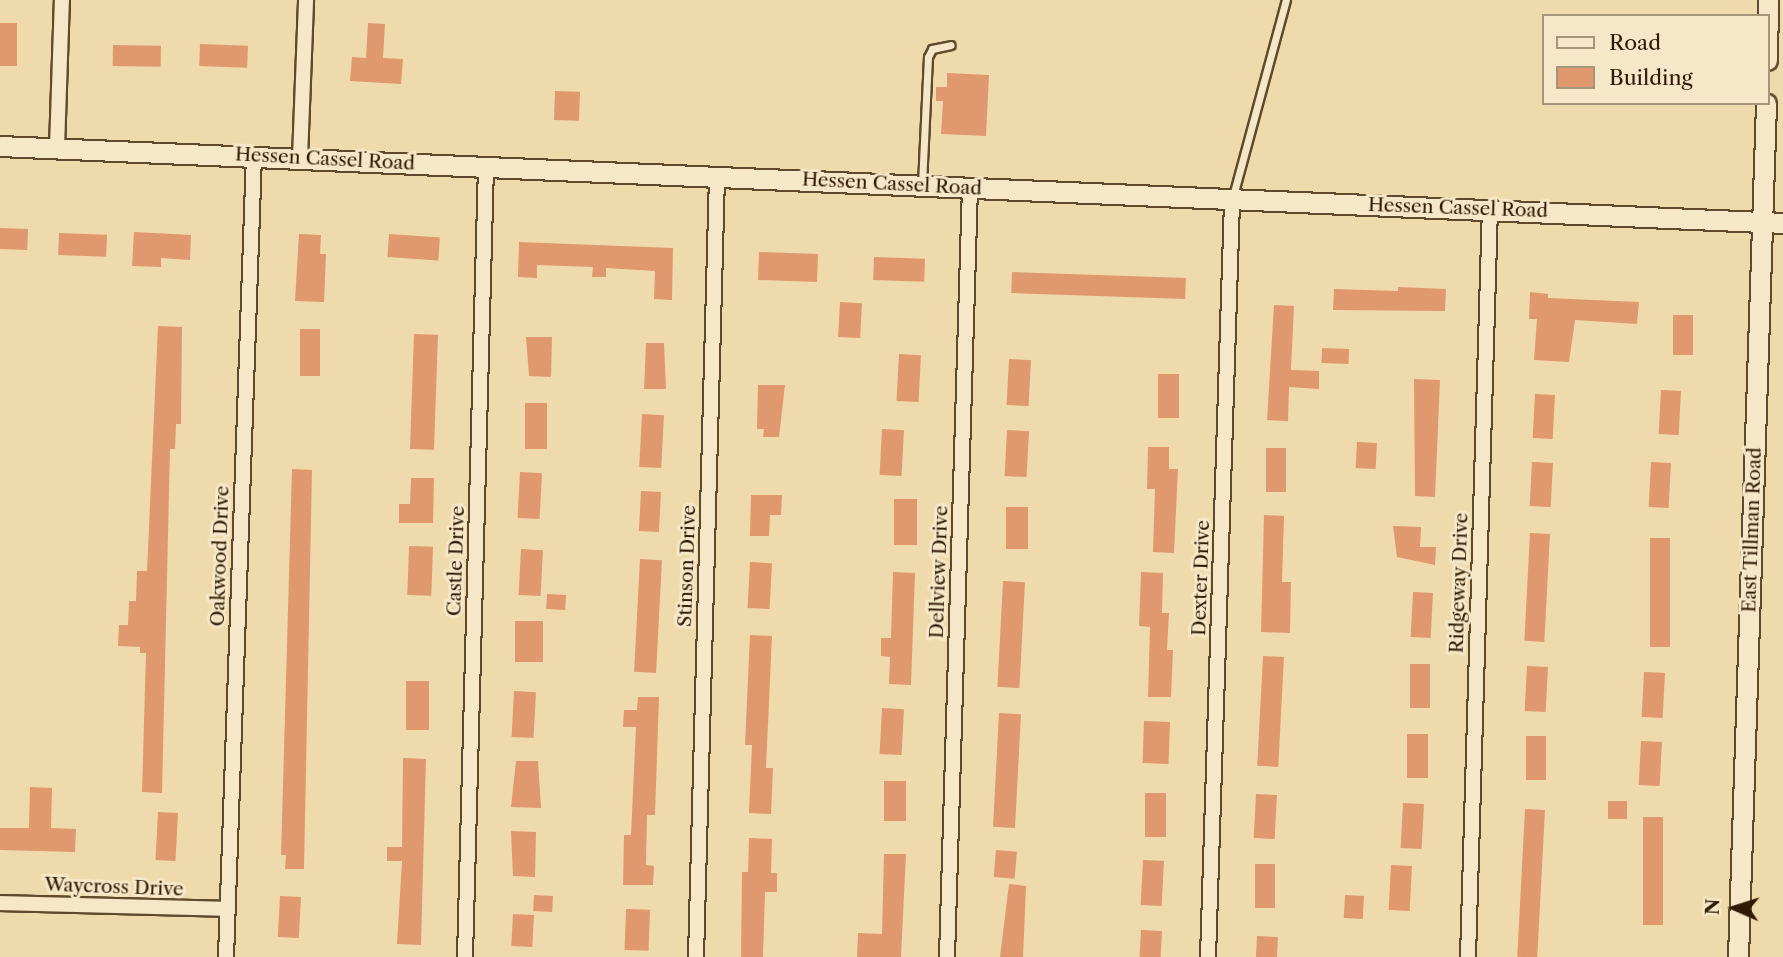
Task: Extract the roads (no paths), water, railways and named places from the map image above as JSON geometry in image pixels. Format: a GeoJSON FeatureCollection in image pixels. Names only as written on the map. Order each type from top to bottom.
{"type":"FeatureCollection","features":[{"type":"Feature","properties":{"kind":"main road","name":"East Tillman Road"},"geometry":{"type":"LineString","coordinates":[[1738,957],[1766,105]]}},
{"type":"Feature","properties":{"kind":"main road","name":"Hessen Cassel Road"},"geometry":{"type":"LineString","coordinates":[[0,146],[1783,223]]}},
{"type":"Feature","properties":{"kind":"street"},"geometry":{"type":"LineString","coordinates":[[57,148],[62,0]]}},
{"type":"Feature","properties":{"kind":"street"},"geometry":{"type":"LineString","coordinates":[[300,158],[306,0]]}},
{"type":"Feature","properties":{"kind":"street","name":"Oakwood Drive"},"geometry":{"type":"LineString","coordinates":[[226,957],[254,156]]}},
{"type":"Feature","properties":{"kind":"street","name":"Castle Drive"},"geometry":{"type":"LineString","coordinates":[[465,957],[486,166]]}},
{"type":"Feature","properties":{"kind":"street","name":"Stinson Drive"},"geometry":{"type":"LineString","coordinates":[[696,957],[717,177]]}},
{"type":"Feature","properties":{"kind":"street","name":"Dellview Drive"},"geometry":{"type":"LineString","coordinates":[[947,957],[970,187]]}},
{"type":"Feature","properties":{"kind":"street","name":"Dexter Drive"},"geometry":{"type":"LineString","coordinates":[[1208,957],[1232,200]]}},
{"type":"Feature","properties":{"kind":"street","name":"Ridgeway Drive"},"geometry":{"type":"LineString","coordinates":[[1468,957],[1490,209]]}},
{"type":"Feature","properties":{"kind":"street","name":"Waycross Drive"},"geometry":{"type":"LineString","coordinates":[[0,903],[226,909]]}},
{"type":"Feature","properties":{"kind":"lane"},"geometry":{"type":"LineString","coordinates":[[1232,200],[1286,0]]}},
{"type":"Feature","properties":{"kind":"lane"},"geometry":{"type":"LineString","coordinates":[[922,185],[928,57],[932,49],[951,45]]}}]}
